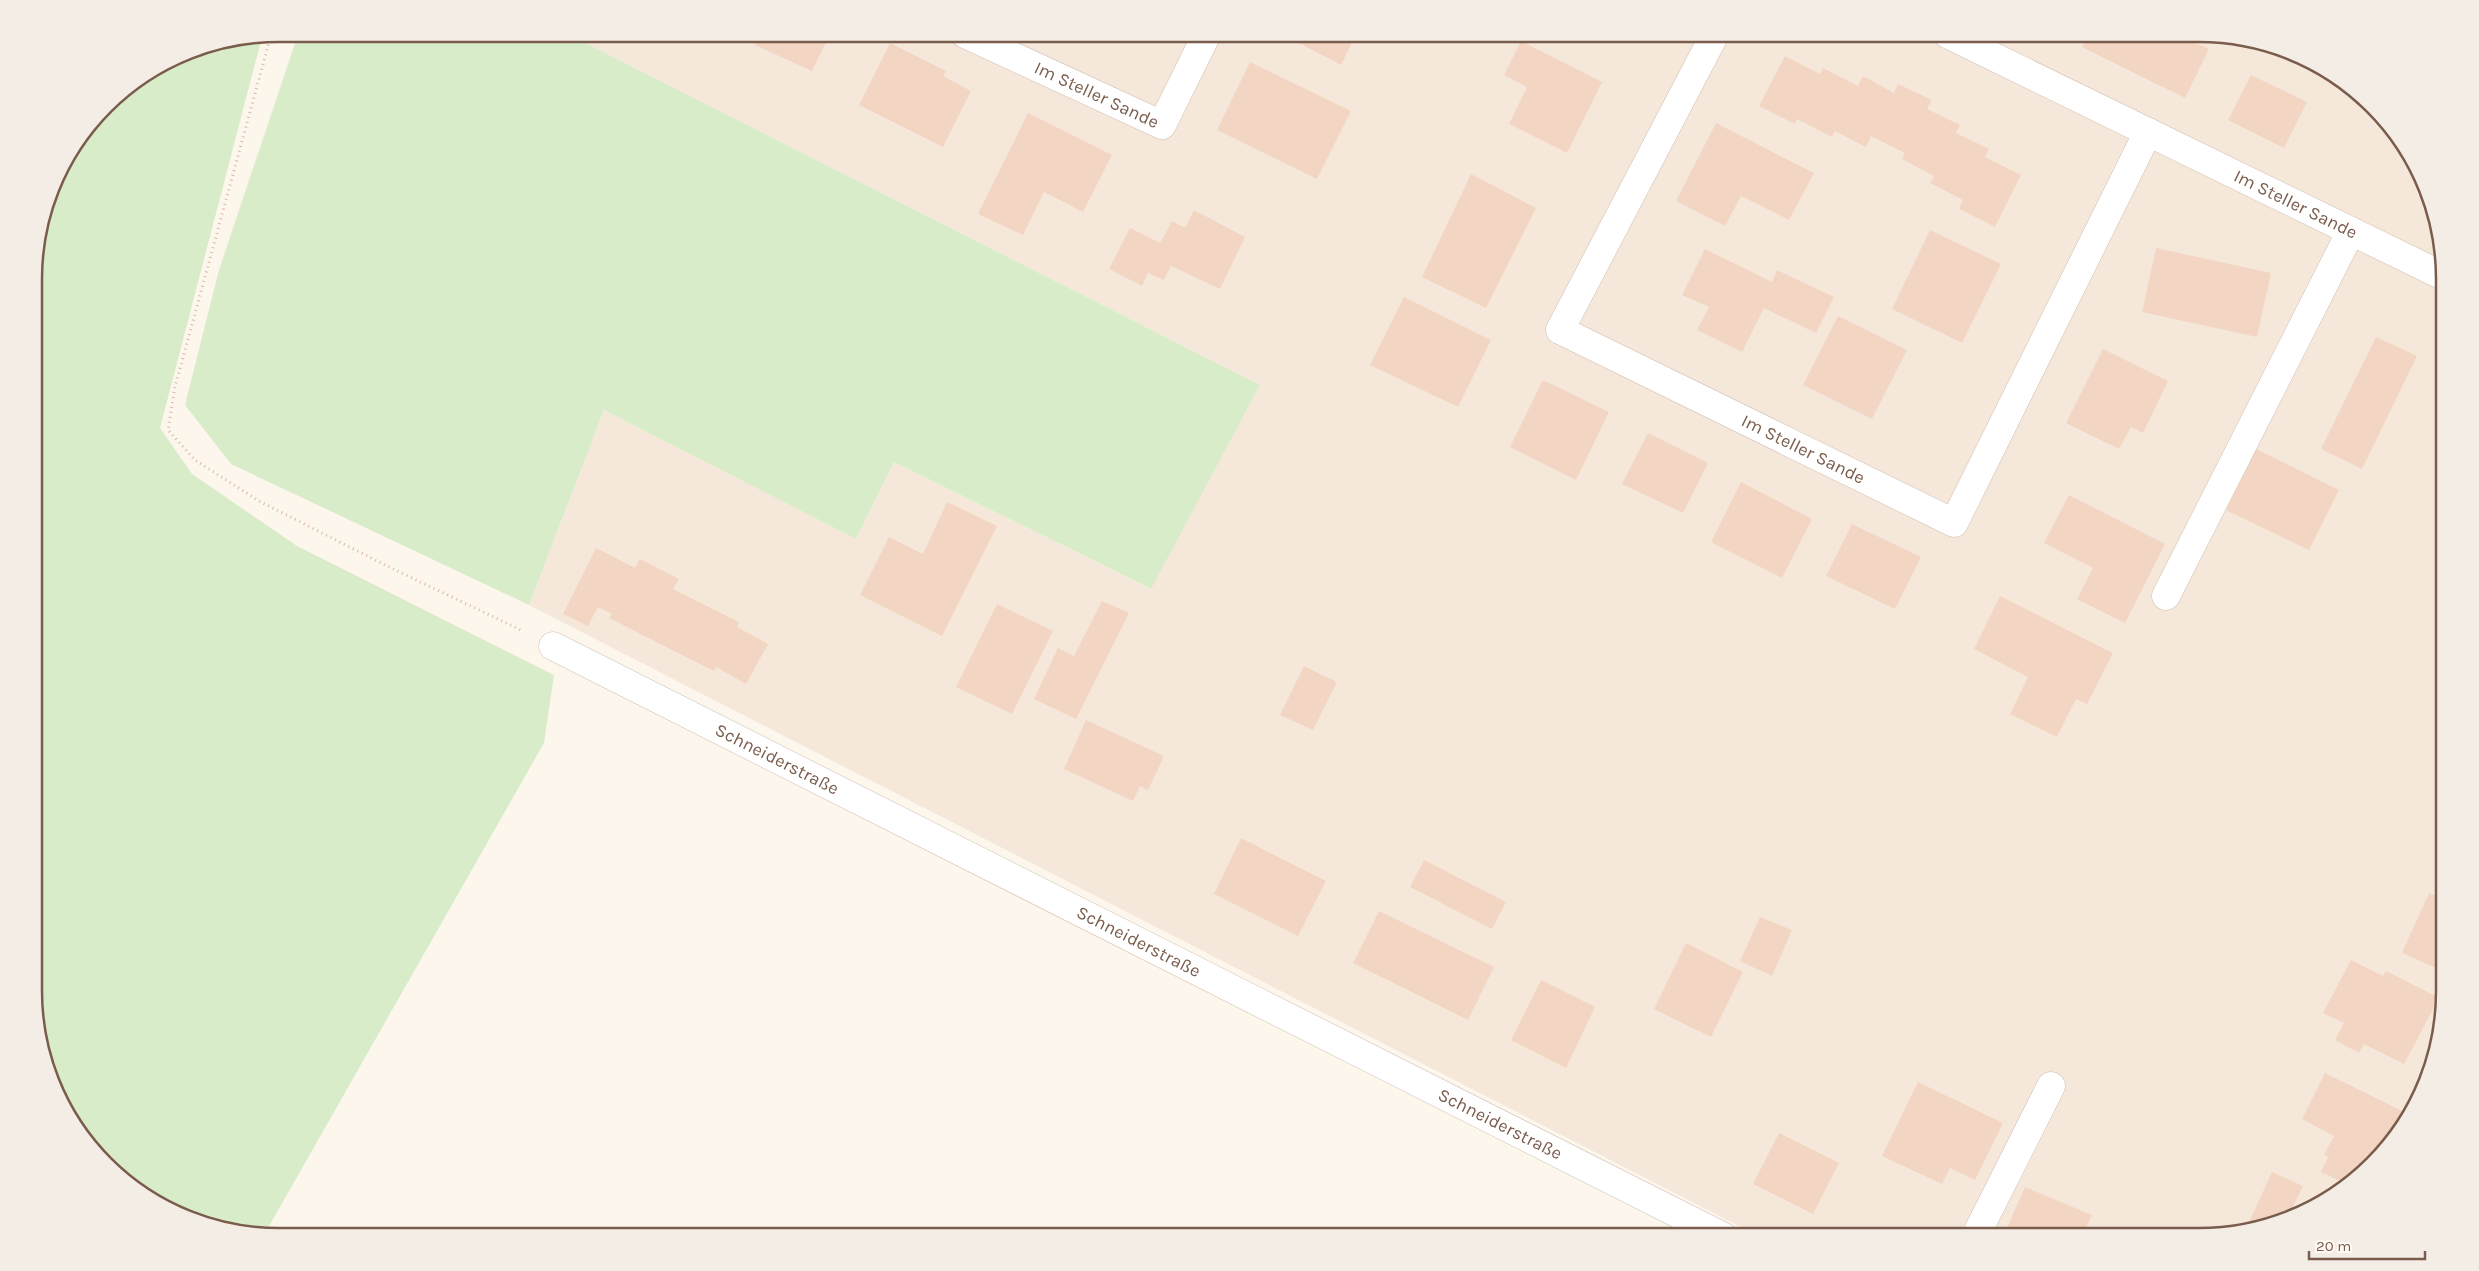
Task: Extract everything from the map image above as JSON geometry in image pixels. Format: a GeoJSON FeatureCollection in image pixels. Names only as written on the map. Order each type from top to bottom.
{"type":"FeatureCollection","features":[{"type":"Feature","properties":{"kind":"street","name":"Im Steller Sande"},"geometry":{"type":"LineString","coordinates":[[982,42],[1162,125],[1203,42]]}},
{"type":"Feature","properties":{"kind":"street","name":"Im Steller Sande"},"geometry":{"type":"LineString","coordinates":[[1711,42],[1560,330],[1954,522],[2148,132]]}},
{"type":"Feature","properties":{"kind":"street","name":"Im Steller Sande"},"geometry":{"type":"LineString","coordinates":[[1963,42],[2436,273]]}},
{"type":"Feature","properties":{"kind":"street"},"geometry":{"type":"LineString","coordinates":[[2166,596],[2351,231]]}},
{"type":"Feature","properties":{"kind":"street","name":"Schneiderstraße"},"geometry":{"type":"LineString","coordinates":[[553,646],[1706,1228]]}},
{"type":"Feature","properties":{"kind":"street"},"geometry":{"type":"LineString","coordinates":[[1980,1228],[2051,1086]]}},
{"type":"Feature","properties":{"kind":"path"},"geometry":{"type":"LineString","coordinates":[[269,43],[175,387],[168,430],[195,460],[259,500],[385,565],[553,646]]}},
{"type":"Feature","properties":{"kind":"shaded area"},"geometry":{"type":"Polygon","coordinates":[[[584,42],[2199,42],[2246,47],[2276,55],[2304,67],[2331,82],[2356,101],[2378,123],[2405,161],[2424,203],[2432,233],[2436,264],[2436,1007],[2432,1038],[2424,1068],[2412,1096],[2397,1123],[2378,1148],[2356,1170],[2331,1189],[2304,1204],[2276,1216],[2246,1224],[2215,1228],[1742,1228],[529,605],[604,410],[856,539],[894,462],[1150,589],[1260,385],[584,42]]]}},
{"type":"Feature","properties":{"kind":"green space"},"geometry":{"type":"Polygon","coordinates":[[[295,42],[584,42],[1260,385],[1151,589],[894,462],[856,539],[604,410],[529,605],[231,464],[185,405],[219,270],[295,42]]]}},
{"type":"Feature","properties":{"kind":"green space"},"geometry":{"type":"Polygon","coordinates":[[[260,43],[160,428],[192,474],[297,546],[554,675],[544,743],[268,1228],[233,1224],[203,1216],[175,1204],[148,1189],[123,1170],[101,1148],[74,1110],[55,1068],[47,1038],[43,1007],[42,280],[47,233],[55,203],[74,161],[101,123],[123,101],[161,74],[203,55],[233,47],[260,43]]]}},
{"type":"Feature","properties":{"kind":"building"},"geometry":{"type":"Polygon","coordinates":[[[756,42],[826,42],[812,71],[755,45],[756,42]]]}},
{"type":"Feature","properties":{"kind":"building"},"geometry":{"type":"Polygon","coordinates":[[[1300,42],[1352,42],[1341,65],[1300,42]]]}},
{"type":"Feature","properties":{"kind":"building"},"geometry":{"type":"Polygon","coordinates":[[[1520,42],[1523,42],[1602,82],[1567,153],[1509,124],[1527,87],[1504,75],[1520,42]]]}},
{"type":"Feature","properties":{"kind":"building"},"geometry":{"type":"Polygon","coordinates":[[[2085,42],[2195,42],[2209,49],[2185,98],[2082,47],[2085,42]]]}},
{"type":"Feature","properties":{"kind":"building"},"geometry":{"type":"Polygon","coordinates":[[[890,43],[946,71],[943,76],[971,91],[943,147],[859,105],[890,43]]]}},
{"type":"Feature","properties":{"kind":"building"},"geometry":{"type":"Polygon","coordinates":[[[1785,56],[1820,74],[1823,68],[1858,86],[1863,76],[1894,93],[1898,84],[1932,100],[1927,109],[1960,125],[1956,133],[1989,149],[1985,157],[2021,175],[1995,227],[1959,209],[1963,200],[1930,183],[1934,176],[1902,159],[1905,153],[1871,136],[1866,147],[1835,131],[1832,137],[1797,119],[1795,124],[1759,106],[1785,56]]]}},
{"type":"Feature","properties":{"kind":"building"},"geometry":{"type":"Polygon","coordinates":[[[1250,62],[1351,111],[1317,179],[1217,130],[1250,62]]]}},
{"type":"Feature","properties":{"kind":"building"},"geometry":{"type":"Polygon","coordinates":[[[2251,75],[2307,102],[2284,148],[2228,120],[2251,75]]]}},
{"type":"Feature","properties":{"kind":"building"},"geometry":{"type":"Polygon","coordinates":[[[1028,113],[1112,155],[1083,212],[1044,192],[1023,235],[978,214],[1028,113]]]}},
{"type":"Feature","properties":{"kind":"building"},"geometry":{"type":"Polygon","coordinates":[[[1716,123],[1814,173],[1789,220],[1741,196],[1725,226],[1676,201],[1716,123]]]}},
{"type":"Feature","properties":{"kind":"building"},"geometry":{"type":"Polygon","coordinates":[[[1471,174],[1536,208],[1486,308],[1422,277],[1471,174]]]}},
{"type":"Feature","properties":{"kind":"building"},"geometry":{"type":"Polygon","coordinates":[[[1194,210],[1245,237],[1220,289],[1171,266],[1164,280],[1148,273],[1142,286],[1109,269],[1130,228],[1160,243],[1172,221],[1185,228],[1194,210]]]}},
{"type":"Feature","properties":{"kind":"building"},"geometry":{"type":"Polygon","coordinates":[[[1930,230],[2001,264],[1962,343],[1892,309],[1930,230]]]}},
{"type":"Feature","properties":{"kind":"building"},"geometry":{"type":"Polygon","coordinates":[[[2156,248],[2271,273],[2257,337],[2142,312],[2156,248]]]}},
{"type":"Feature","properties":{"kind":"building"},"geometry":{"type":"Polygon","coordinates":[[[1705,249],[1772,282],[1777,270],[1834,297],[1816,333],[1764,308],[1742,352],[1697,330],[1709,307],[1682,295],[1705,249]]]}},
{"type":"Feature","properties":{"kind":"building"},"geometry":{"type":"Polygon","coordinates":[[[1404,297],[1491,340],[1458,407],[1370,365],[1404,297]]]}},
{"type":"Feature","properties":{"kind":"building"},"geometry":{"type":"Polygon","coordinates":[[[1838,316],[1907,350],[1872,419],[1803,385],[1838,316]]]}},
{"type":"Feature","properties":{"kind":"building"},"geometry":{"type":"Polygon","coordinates":[[[2376,337],[2417,356],[2362,469],[2321,449],[2376,337]]]}},
{"type":"Feature","properties":{"kind":"building"},"geometry":{"type":"Polygon","coordinates":[[[2103,349],[2168,381],[2143,433],[2131,427],[2119,449],[2066,423],[2103,349]]]}},
{"type":"Feature","properties":{"kind":"building"},"geometry":{"type":"Polygon","coordinates":[[[1543,380],[1609,412],[1576,480],[1510,447],[1543,380]]]}},
{"type":"Feature","properties":{"kind":"building"},"geometry":{"type":"Polygon","coordinates":[[[1648,433],[1708,463],[1683,513],[1622,484],[1648,433]]]}},
{"type":"Feature","properties":{"kind":"building"},"geometry":{"type":"Polygon","coordinates":[[[2256,449],[2339,490],[2309,550],[2226,510],[2256,449]]]}},
{"type":"Feature","properties":{"kind":"building"},"geometry":{"type":"Polygon","coordinates":[[[1741,482],[1812,519],[1782,578],[1711,542],[1741,482]]]}},
{"type":"Feature","properties":{"kind":"building"},"geometry":{"type":"Polygon","coordinates":[[[2069,495],[2165,544],[2125,623],[2077,599],[2093,568],[2044,543],[2069,495]]]}},
{"type":"Feature","properties":{"kind":"building"},"geometry":{"type":"Polygon","coordinates":[[[947,502],[997,526],[942,636],[860,595],[889,537],[923,554],[947,502]]]}},
{"type":"Feature","properties":{"kind":"building"},"geometry":{"type":"Polygon","coordinates":[[[1852,524],[1921,557],[1895,609],[1826,576],[1852,524]]]}},
{"type":"Feature","properties":{"kind":"building"},"geometry":{"type":"Polygon","coordinates":[[[596,548],[635,568],[640,559],[679,579],[673,589],[739,622],[737,627],[768,644],[746,684],[716,667],[714,671],[609,618],[612,614],[598,607],[588,626],[563,614],[596,548]]]}},
{"type":"Feature","properties":{"kind":"building"},"geometry":{"type":"Polygon","coordinates":[[[2000,596],[2113,653],[2087,704],[2076,699],[2057,737],[2010,714],[2028,677],[1974,649],[2000,596]]]}},
{"type":"Feature","properties":{"kind":"building"},"geometry":{"type":"Polygon","coordinates":[[[1102,601],[1129,613],[1076,719],[1034,699],[1058,648],[1074,656],[1102,601]]]}},
{"type":"Feature","properties":{"kind":"building"},"geometry":{"type":"Polygon","coordinates":[[[997,604],[1053,631],[1012,714],[956,687],[997,604]]]}},
{"type":"Feature","properties":{"kind":"building"},"geometry":{"type":"Polygon","coordinates":[[[1304,666],[1337,682],[1313,730],[1280,715],[1304,666]]]}},
{"type":"Feature","properties":{"kind":"building"},"geometry":{"type":"Polygon","coordinates":[[[1086,720],[1164,756],[1148,790],[1140,786],[1133,801],[1064,769],[1086,720]]]}},
{"type":"Feature","properties":{"kind":"building"},"geometry":{"type":"Polygon","coordinates":[[[1241,838],[1326,881],[1298,936],[1214,894],[1241,838]]]}},
{"type":"Feature","properties":{"kind":"building"},"geometry":{"type":"Polygon","coordinates":[[[1424,860],[1506,902],[1492,929],[1410,887],[1424,860]]]}},
{"type":"Feature","properties":{"kind":"building"},"geometry":{"type":"Polygon","coordinates":[[[2429,893],[2436,896],[2436,968],[2402,953],[2429,893]]]}},
{"type":"Feature","properties":{"kind":"building"},"geometry":{"type":"Polygon","coordinates":[[[1379,911],[1494,967],[1468,1020],[1353,963],[1379,911]]]}},
{"type":"Feature","properties":{"kind":"building"},"geometry":{"type":"Polygon","coordinates":[[[1760,917],[1792,930],[1772,976],[1740,961],[1760,917]]]}},
{"type":"Feature","properties":{"kind":"building"},"geometry":{"type":"Polygon","coordinates":[[[1686,943],[1743,972],[1711,1037],[1654,1009],[1686,943]]]}},
{"type":"Feature","properties":{"kind":"building"},"geometry":{"type":"Polygon","coordinates":[[[2351,960],[2383,976],[2386,971],[2436,996],[2436,1004],[2404,1064],[2364,1044],[2359,1053],[2335,1040],[2344,1023],[2323,1013],[2351,960]]]}},
{"type":"Feature","properties":{"kind":"building"},"geometry":{"type":"Polygon","coordinates":[[[1541,980],[1595,1007],[1566,1068],[1511,1040],[1541,980]]]}},
{"type":"Feature","properties":{"kind":"building"},"geometry":{"type":"Polygon","coordinates":[[[2325,1073],[2404,1112],[2378,1148],[2356,1170],[2341,1182],[2321,1172],[2328,1157],[2324,1155],[2334,1136],[2302,1119],[2325,1073]]]}},
{"type":"Feature","properties":{"kind":"building"},"geometry":{"type":"Polygon","coordinates":[[[1918,1082],[2003,1123],[1975,1180],[1950,1168],[1942,1184],[1882,1156],[1918,1082]]]}},
{"type":"Feature","properties":{"kind":"building"},"geometry":{"type":"Polygon","coordinates":[[[1779,1133],[1839,1163],[1813,1214],[1753,1184],[1779,1133]]]}},
{"type":"Feature","properties":{"kind":"building"},"geometry":{"type":"Polygon","coordinates":[[[2272,1172],[2303,1186],[2292,1209],[2276,1216],[2249,1223],[2272,1172]]]}},
{"type":"Feature","properties":{"kind":"building"},"geometry":{"type":"Polygon","coordinates":[[[2025,1187],[2092,1215],[2086,1228],[2007,1228],[2025,1187]]]}}]}
